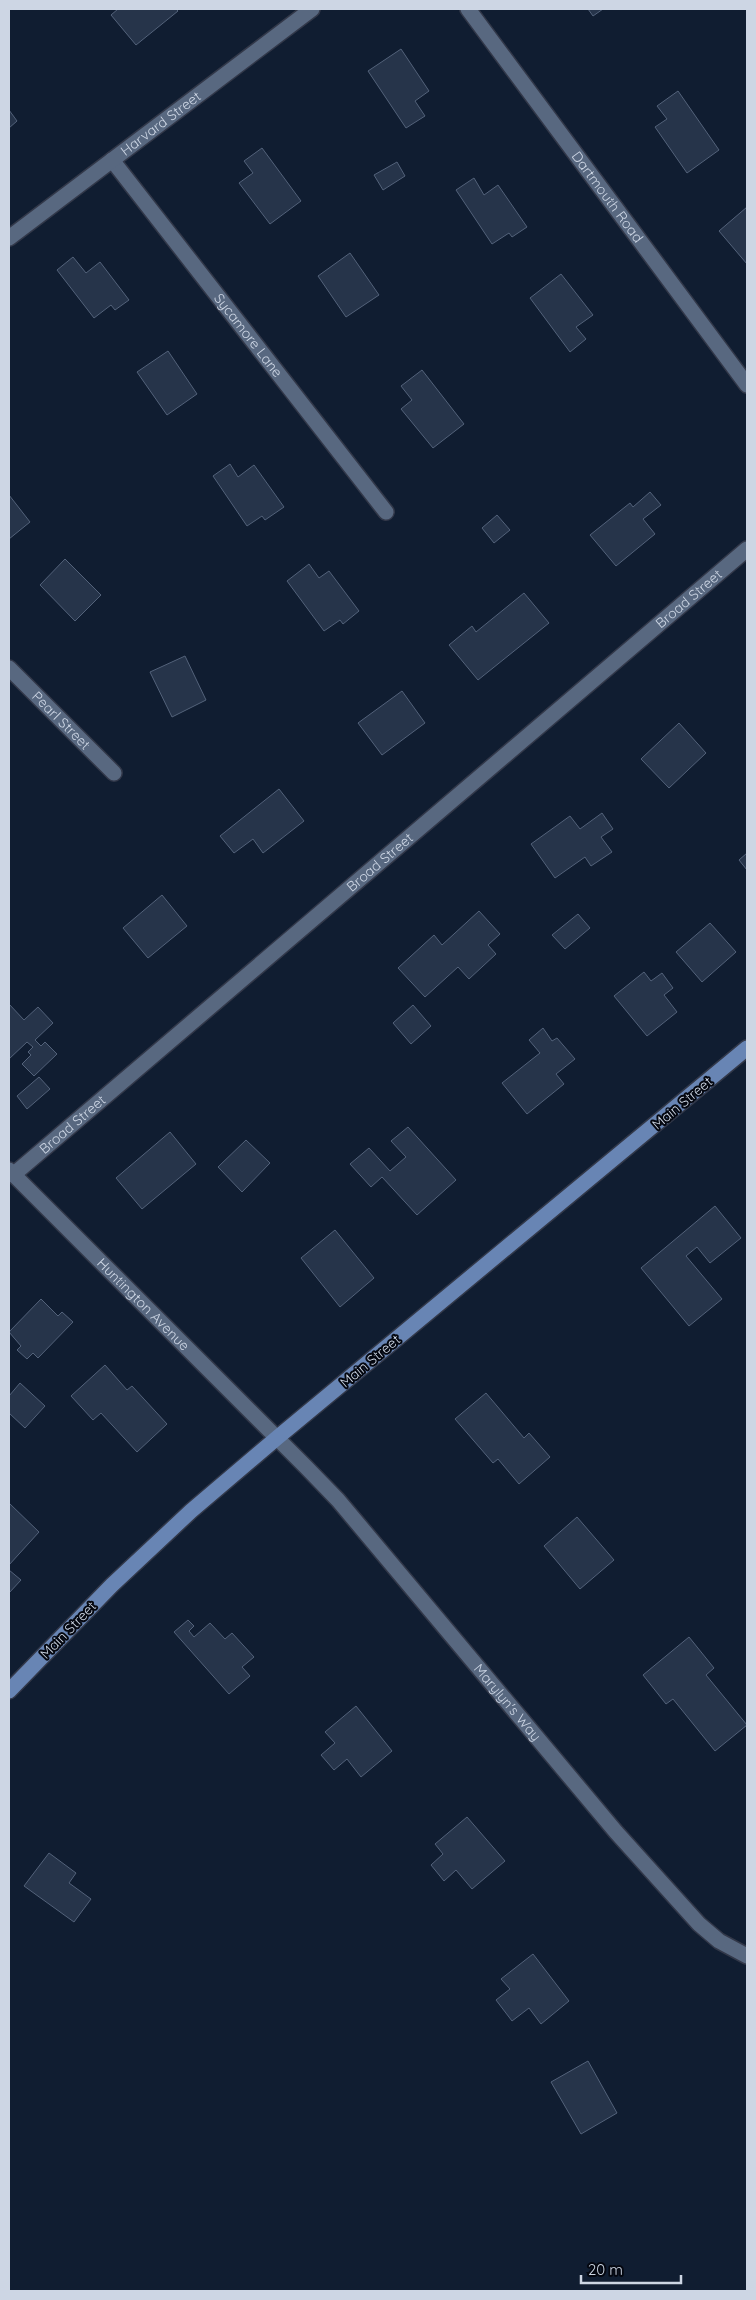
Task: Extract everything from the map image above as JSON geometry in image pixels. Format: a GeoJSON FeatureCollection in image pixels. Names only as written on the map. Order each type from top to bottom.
{"type":"FeatureCollection","features":[{"type":"Feature","properties":{"kind":"main road","name":"Main Street"},"geometry":{"type":"LineString","coordinates":[[9,1692],[112,1585],[191,1511],[747,1048]]}},
{"type":"Feature","properties":{"kind":"street","name":"Harvard Street"},"geometry":{"type":"LineString","coordinates":[[9,238],[312,9]]}},
{"type":"Feature","properties":{"kind":"street","name":"Dartmouth Road"},"geometry":{"type":"LineString","coordinates":[[468,9],[747,385]]}},
{"type":"Feature","properties":{"kind":"street","name":"Sycamore Lane"},"geometry":{"type":"LineString","coordinates":[[112,160],[386,512]]}},
{"type":"Feature","properties":{"kind":"street","name":"Broad Street"},"geometry":{"type":"LineString","coordinates":[[11,1172],[747,549]]}},
{"type":"Feature","properties":{"kind":"street","name":"Pearl Street"},"geometry":{"type":"LineString","coordinates":[[9,668],[114,773]]}},
{"type":"Feature","properties":{"kind":"street","name":"Huntington Avenue"},"geometry":{"type":"LineString","coordinates":[[11,1172],[278,1437]]}},
{"type":"Feature","properties":{"kind":"street","name":"Marylyn's Way"},"geometry":{"type":"LineString","coordinates":[[278,1437],[338,1500],[616,1832],[699,1924],[719,1941],[747,1956]]}},
{"type":"Feature","properties":{"kind":"building"},"geometry":{"type":"Polygon","coordinates":[[[118,9],[176,9],[178,11],[136,45],[111,15],[118,9]]]}},
{"type":"Feature","properties":{"kind":"building"},"geometry":{"type":"Polygon","coordinates":[[[588,9],[603,9],[593,16],[588,9]]]}},
{"type":"Feature","properties":{"kind":"building"},"geometry":{"type":"Polygon","coordinates":[[[401,49],[429,91],[415,101],[425,116],[406,128],[368,71],[401,49]]]}},
{"type":"Feature","properties":{"kind":"building"},"geometry":{"type":"Polygon","coordinates":[[[678,91],[719,150],[687,173],[655,127],[667,119],[657,106],[678,91]]]}},
{"type":"Feature","properties":{"kind":"building"},"geometry":{"type":"Polygon","coordinates":[[[9,110],[17,121],[9,128],[9,110]]]}},
{"type":"Feature","properties":{"kind":"building"},"geometry":{"type":"Polygon","coordinates":[[[262,148],[301,201],[270,224],[239,183],[253,173],[244,161],[262,148]]]}},
{"type":"Feature","properties":{"kind":"building"},"geometry":{"type":"Polygon","coordinates":[[[397,162],[405,176],[383,190],[374,175],[397,162]]]}},
{"type":"Feature","properties":{"kind":"building"},"geometry":{"type":"Polygon","coordinates":[[[474,178],[484,195],[498,185],[527,227],[512,237],[509,233],[492,244],[456,190],[474,178]]]}},
{"type":"Feature","properties":{"kind":"building"},"geometry":{"type":"Polygon","coordinates":[[[747,207],[747,264],[719,231],[747,207]]]}},
{"type":"Feature","properties":{"kind":"building"},"geometry":{"type":"Polygon","coordinates":[[[350,253],[379,295],[346,317],[318,276],[350,253]]]}},
{"type":"Feature","properties":{"kind":"building"},"geometry":{"type":"Polygon","coordinates":[[[73,257],[86,273],[100,262],[129,300],[115,310],[111,305],[94,318],[57,270],[73,257]]]}},
{"type":"Feature","properties":{"kind":"building"},"geometry":{"type":"Polygon","coordinates":[[[561,274],[593,315],[576,327],[586,339],[570,352],[530,298],[561,274]]]}},
{"type":"Feature","properties":{"kind":"building"},"geometry":{"type":"Polygon","coordinates":[[[168,351],[197,394],[167,415],[137,372],[168,351]]]}},
{"type":"Feature","properties":{"kind":"building"},"geometry":{"type":"Polygon","coordinates":[[[422,370],[464,424],[433,448],[401,409],[412,400],[401,386],[422,370]]]}},
{"type":"Feature","properties":{"kind":"building"},"geometry":{"type":"Polygon","coordinates":[[[230,464],[238,477],[254,465],[284,507],[265,520],[262,516],[247,526],[213,476],[230,464]]]}},
{"type":"Feature","properties":{"kind":"building"},"geometry":{"type":"Polygon","coordinates":[[[650,492],[661,505],[643,519],[655,534],[616,566],[590,535],[630,503],[633,507],[650,492]]]}},
{"type":"Feature","properties":{"kind":"building"},"geometry":{"type":"Polygon","coordinates":[[[9,495],[30,522],[9,539],[9,495]]]}},
{"type":"Feature","properties":{"kind":"building"},"geometry":{"type":"Polygon","coordinates":[[[497,515],[510,530],[494,543],[482,528],[497,515]]]}},
{"type":"Feature","properties":{"kind":"building"},"geometry":{"type":"Polygon","coordinates":[[[65,559],[101,595],[75,621],[40,585],[65,559]]]}},
{"type":"Feature","properties":{"kind":"building"},"geometry":{"type":"Polygon","coordinates":[[[309,564],[319,578],[329,571],[359,611],[343,624],[340,620],[324,631],[287,581],[309,564]]]}},
{"type":"Feature","properties":{"kind":"building"},"geometry":{"type":"Polygon","coordinates":[[[524,593],[549,623],[478,680],[449,645],[472,626],[476,632],[524,593]]]}},
{"type":"Feature","properties":{"kind":"building"},"geometry":{"type":"Polygon","coordinates":[[[185,656],[206,700],[172,717],[150,672],[185,656]]]}},
{"type":"Feature","properties":{"kind":"building"},"geometry":{"type":"Polygon","coordinates":[[[402,691],[425,723],[382,755],[358,723],[402,691]]]}},
{"type":"Feature","properties":{"kind":"building"},"geometry":{"type":"Polygon","coordinates":[[[679,723],[706,753],[669,788],[641,759],[679,723]]]}},
{"type":"Feature","properties":{"kind":"building"},"geometry":{"type":"Polygon","coordinates":[[[279,789],[304,821],[263,853],[253,839],[234,853],[220,836],[279,789]]]}},
{"type":"Feature","properties":{"kind":"building"},"geometry":{"type":"Polygon","coordinates":[[[602,813],[613,829],[601,837],[612,852],[591,866],[585,857],[555,878],[531,844],[570,816],[580,829],[602,813]]]}},
{"type":"Feature","properties":{"kind":"building"},"geometry":{"type":"Polygon","coordinates":[[[747,853],[747,870],[739,860],[747,853]]]}},
{"type":"Feature","properties":{"kind":"building"},"geometry":{"type":"Polygon","coordinates":[[[162,895],[187,926],[148,958],[123,928],[162,895]]]}},
{"type":"Feature","properties":{"kind":"building"},"geometry":{"type":"Polygon","coordinates":[[[479,911],[500,934],[488,945],[496,954],[469,979],[458,967],[425,997],[398,968],[434,935],[442,945],[479,911]]]}},
{"type":"Feature","properties":{"kind":"building"},"geometry":{"type":"Polygon","coordinates":[[[578,914],[590,928],[565,949],[552,935],[578,914]]]}},
{"type":"Feature","properties":{"kind":"building"},"geometry":{"type":"Polygon","coordinates":[[[710,923],[736,952],[702,982],[676,952],[710,923]]]}},
{"type":"Feature","properties":{"kind":"building"},"geometry":{"type":"Polygon","coordinates":[[[644,972],[651,981],[662,973],[673,988],[664,995],[677,1012],[647,1036],[614,996],[644,972]]]}},
{"type":"Feature","properties":{"kind":"building"},"geometry":{"type":"Polygon","coordinates":[[[9,1004],[24,1020],[38,1007],[53,1023],[35,1040],[41,1046],[45,1042],[57,1054],[34,1076],[22,1064],[31,1055],[28,1052],[33,1047],[27,1042],[9,1059],[9,1004]]]}},
{"type":"Feature","properties":{"kind":"building"},"geometry":{"type":"Polygon","coordinates":[[[413,1005],[431,1026],[411,1044],[393,1023],[413,1005]]]}},
{"type":"Feature","properties":{"kind":"building"},"geometry":{"type":"Polygon","coordinates":[[[543,1028],[552,1041],[557,1038],[575,1059],[556,1074],[564,1084],[527,1114],[502,1083],[540,1053],[529,1040],[543,1028]]]}},
{"type":"Feature","properties":{"kind":"building"},"geometry":{"type":"Polygon","coordinates":[[[39,1077],[50,1089],[27,1109],[17,1096],[39,1077]]]}},
{"type":"Feature","properties":{"kind":"building"},"geometry":{"type":"Polygon","coordinates":[[[408,1127],[456,1180],[417,1215],[382,1177],[371,1187],[350,1164],[369,1148],[390,1171],[406,1157],[391,1141],[408,1127]]]}},
{"type":"Feature","properties":{"kind":"building"},"geometry":{"type":"Polygon","coordinates":[[[170,1132],[196,1164],[142,1209],[116,1178],[170,1132]]]}},
{"type":"Feature","properties":{"kind":"building"},"geometry":{"type":"Polygon","coordinates":[[[246,1140],[270,1163],[242,1192],[218,1167],[246,1140]]]}},
{"type":"Feature","properties":{"kind":"building"},"geometry":{"type":"Polygon","coordinates":[[[715,1206],[741,1238],[710,1263],[697,1247],[686,1256],[722,1299],[689,1326],[641,1268],[715,1206]]]}},
{"type":"Feature","properties":{"kind":"building"},"geometry":{"type":"Polygon","coordinates":[[[335,1230],[374,1278],[340,1307],[301,1258],[335,1230]]]}},
{"type":"Feature","properties":{"kind":"building"},"geometry":{"type":"Polygon","coordinates":[[[41,1299],[58,1316],[62,1312],[73,1322],[38,1358],[33,1353],[27,1359],[17,1350],[21,1346],[9,1332],[41,1299]]]}},
{"type":"Feature","properties":{"kind":"building"},"geometry":{"type":"Polygon","coordinates":[[[105,1365],[127,1390],[132,1386],[167,1424],[137,1452],[101,1413],[93,1420],[71,1396],[105,1365]]]}},
{"type":"Feature","properties":{"kind":"building"},"geometry":{"type":"Polygon","coordinates":[[[20,1383],[45,1406],[25,1428],[9,1413],[9,1396],[20,1383]]]}},
{"type":"Feature","properties":{"kind":"building"},"geometry":{"type":"Polygon","coordinates":[[[486,1393],[524,1438],[529,1433],[550,1457],[519,1484],[498,1459],[493,1463],[455,1419],[486,1393]]]}},
{"type":"Feature","properties":{"kind":"building"},"geometry":{"type":"Polygon","coordinates":[[[9,1503],[39,1532],[9,1565],[9,1503]]]}},
{"type":"Feature","properties":{"kind":"building"},"geometry":{"type":"Polygon","coordinates":[[[577,1517],[614,1560],[580,1589],[544,1546],[577,1517]]]}},
{"type":"Feature","properties":{"kind":"building"},"geometry":{"type":"Polygon","coordinates":[[[9,1570],[21,1580],[9,1593],[9,1570]]]}},
{"type":"Feature","properties":{"kind":"building"},"geometry":{"type":"Polygon","coordinates":[[[188,1620],[194,1626],[189,1631],[194,1637],[210,1623],[225,1639],[232,1633],[254,1657],[242,1667],[250,1676],[229,1694],[174,1632],[188,1620]]]}},
{"type":"Feature","properties":{"kind":"building"},"geometry":{"type":"Polygon","coordinates":[[[689,1637],[714,1668],[706,1675],[747,1725],[715,1751],[673,1699],[666,1704],[643,1675],[689,1637]]]}},
{"type":"Feature","properties":{"kind":"building"},"geometry":{"type":"Polygon","coordinates":[[[356,1706],[392,1751],[361,1777],[347,1759],[334,1770],[321,1755],[335,1743],[325,1732],[356,1706]]]}},
{"type":"Feature","properties":{"kind":"building"},"geometry":{"type":"Polygon","coordinates":[[[467,1817],[505,1861],[472,1889],[456,1870],[444,1881],[431,1865],[443,1854],[435,1844],[467,1817]]]}},
{"type":"Feature","properties":{"kind":"building"},"geometry":{"type":"Polygon","coordinates":[[[49,1853],[76,1873],[69,1883],[91,1899],[74,1922],[24,1886],[49,1853]]]}},
{"type":"Feature","properties":{"kind":"building"},"geometry":{"type":"Polygon","coordinates":[[[533,1954],[569,2001],[541,2024],[529,2008],[512,2021],[496,2000],[510,1989],[501,1979],[533,1954]]]}},
{"type":"Feature","properties":{"kind":"building"},"geometry":{"type":"Polygon","coordinates":[[[588,2061],[617,2113],[581,2134],[551,2082],[588,2061]]]}}]}
